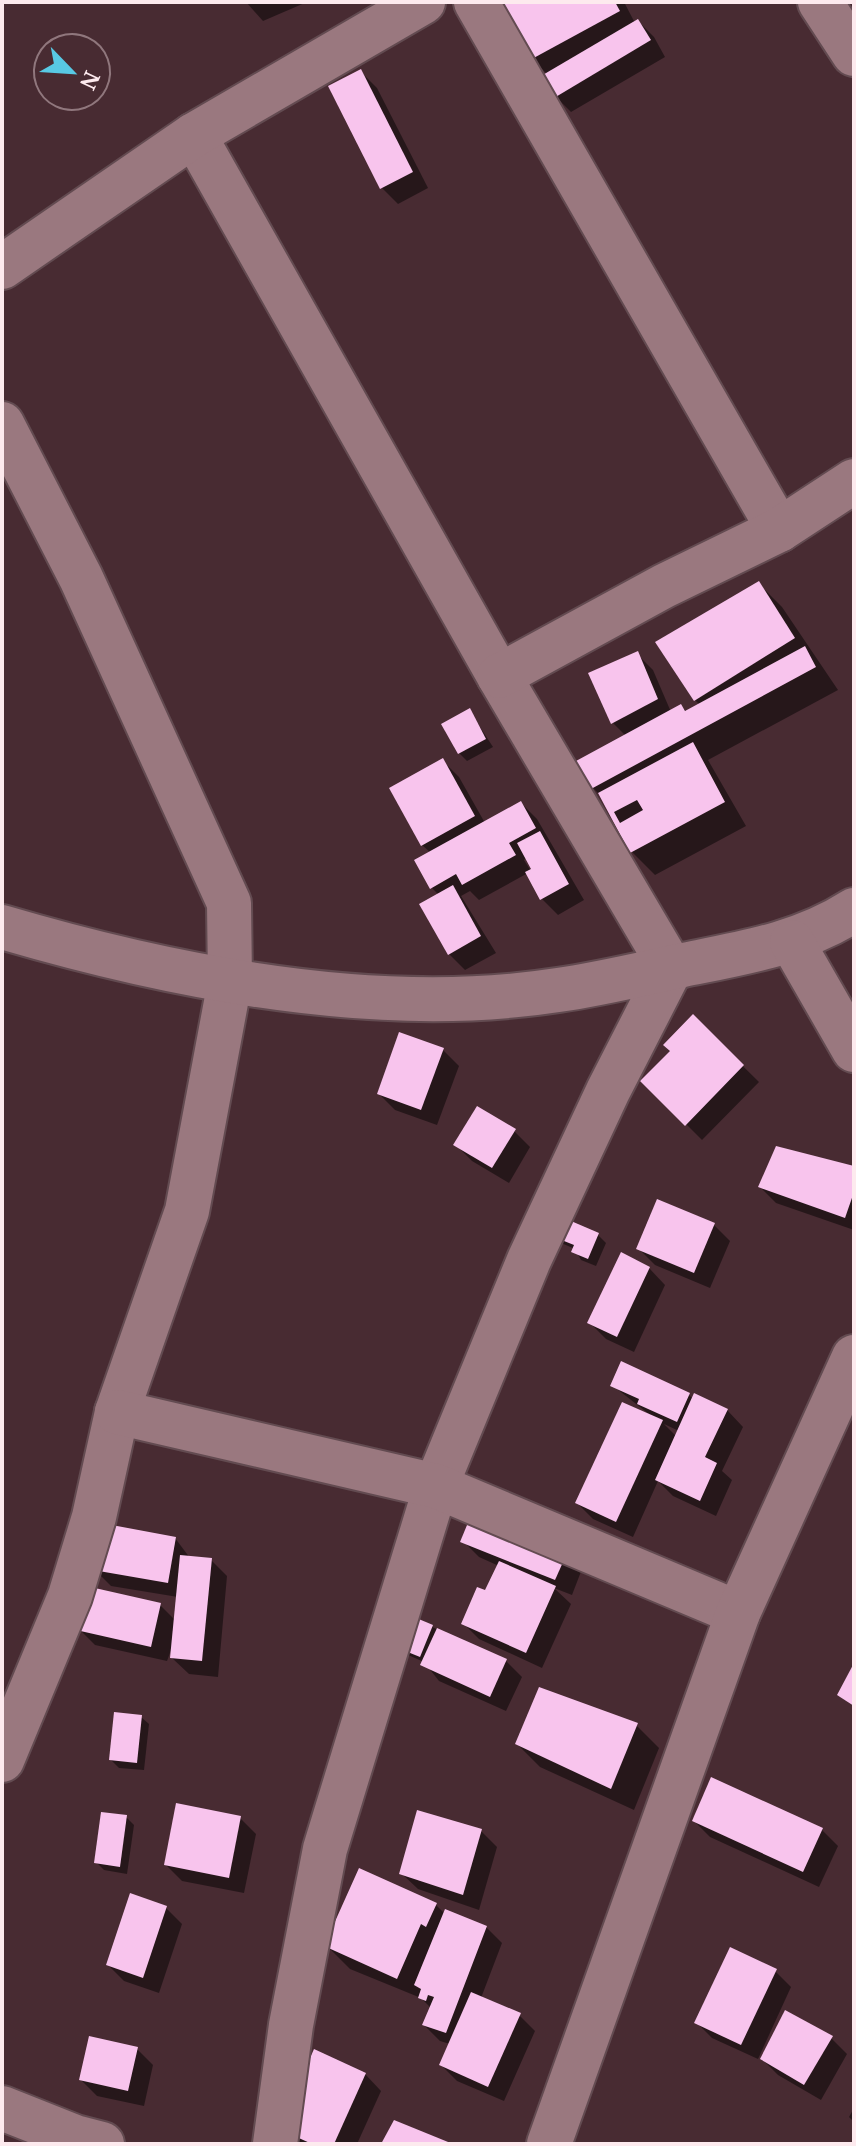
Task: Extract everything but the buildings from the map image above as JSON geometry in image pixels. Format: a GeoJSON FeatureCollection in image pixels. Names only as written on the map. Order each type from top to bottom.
{"type":"FeatureCollection","features":[{"type":"Feature","properties":{"kind":"street"},"geometry":{"type":"LineString","coordinates":[[2,267],[194,135],[423,2]]}},
{"type":"Feature","properties":{"kind":"street"},"geometry":{"type":"LineString","coordinates":[[476,2],[779,530]]}},
{"type":"Feature","properties":{"kind":"street"},"geometry":{"type":"LineString","coordinates":[[820,2],[854,54]]}},
{"type":"Feature","properties":{"kind":"street"},"geometry":{"type":"LineString","coordinates":[[194,135],[499,676],[671,968]]}},
{"type":"Feature","properties":{"kind":"street"},"geometry":{"type":"LineString","coordinates":[[2,424],[81,578],[229,903],[230,981],[187,1211],[117,1412],[94,1517],[70,1596],[2,1760]]}},
{"type":"Feature","properties":{"kind":"street"},"geometry":{"type":"LineString","coordinates":[[499,676],[664,586],[779,530],[854,481]]}},
{"type":"Feature","properties":{"kind":"street"},"geometry":{"type":"LineString","coordinates":[[2,927],[230,981],[353,995],[439,998],[556,991],[671,968],[792,942],[854,910]]}},
{"type":"Feature","properties":{"kind":"street"},"geometry":{"type":"LineString","coordinates":[[792,942],[854,1050]]}},
{"type":"Feature","properties":{"kind":"street"},"geometry":{"type":"LineString","coordinates":[[275,2144],[291,2025],[325,1849],[436,1486],[529,1260],[608,1091],[671,968]]}},
{"type":"Feature","properties":{"kind":"street"},"geometry":{"type":"LineString","coordinates":[[549,2144],[738,1613],[854,1357]]}},
{"type":"Feature","properties":{"kind":"street"},"geometry":{"type":"LineString","coordinates":[[117,1412],[436,1486],[738,1613]]}},
{"type":"Feature","properties":{"kind":"street"},"geometry":{"type":"LineString","coordinates":[[2,2108],[75,2137],[102,2144]]}}]}
